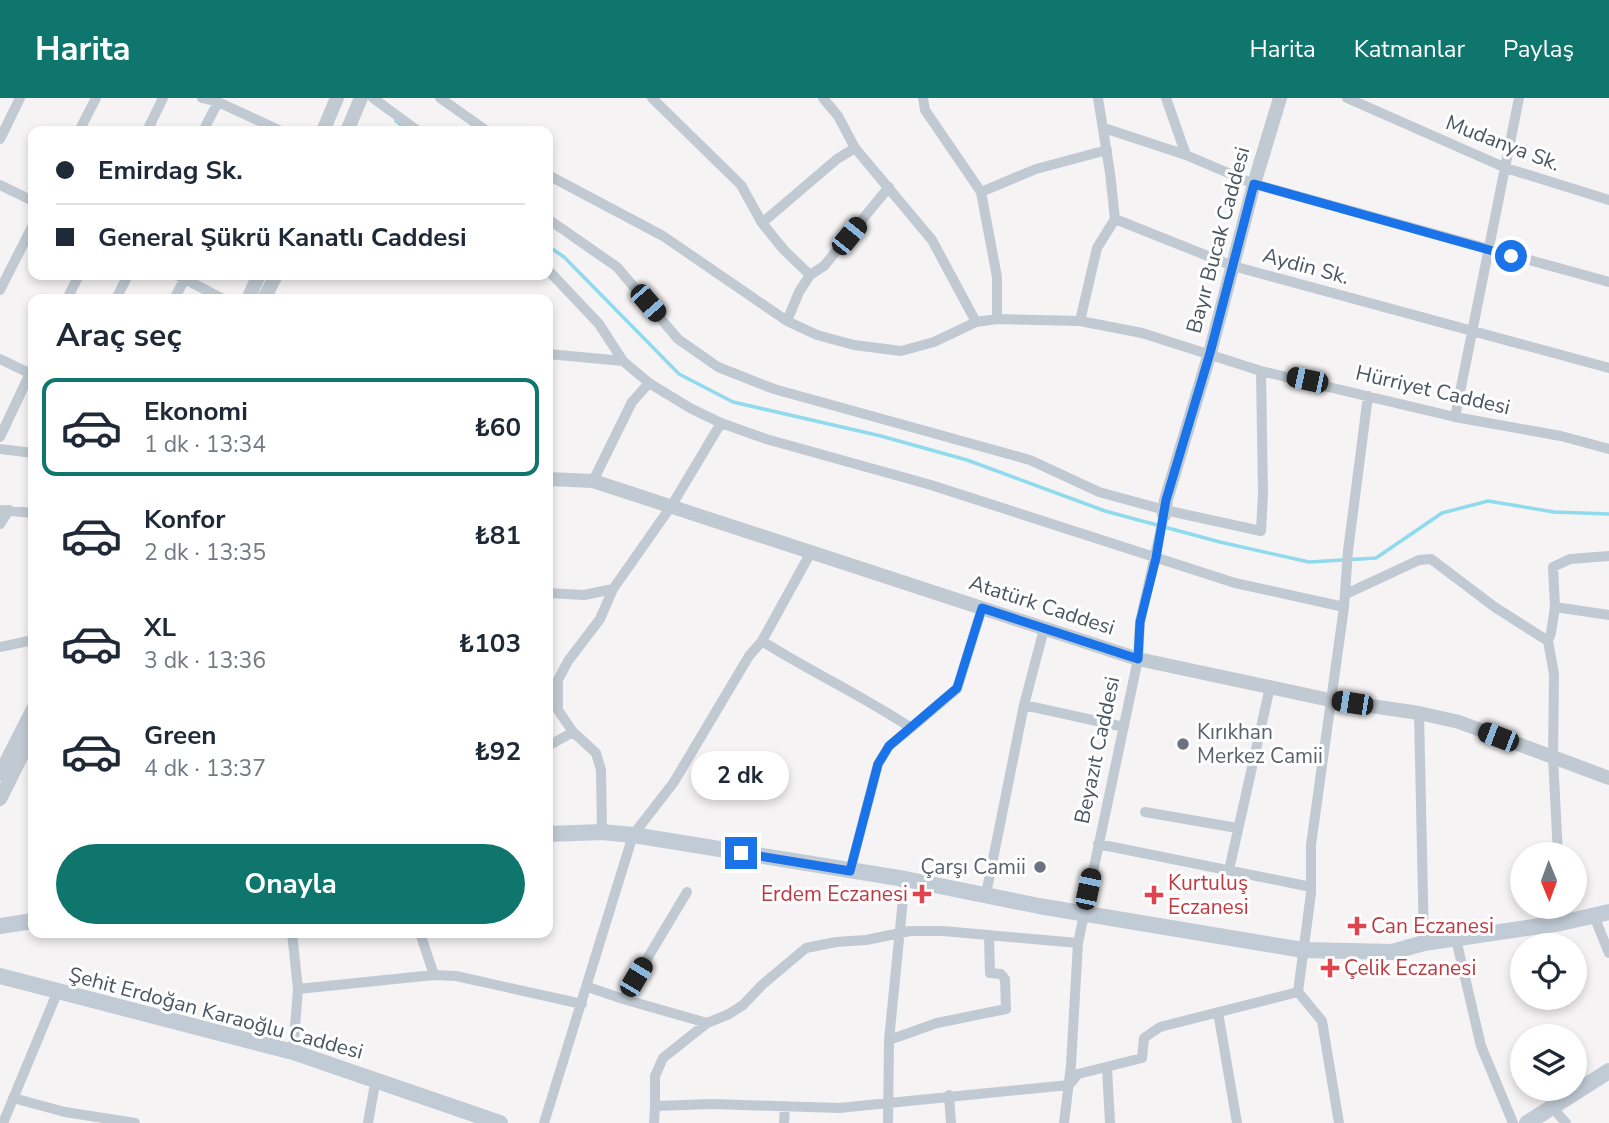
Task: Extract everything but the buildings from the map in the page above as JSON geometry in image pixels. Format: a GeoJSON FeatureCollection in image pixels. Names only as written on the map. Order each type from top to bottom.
{"type":"FeatureCollection","features":[{"type":"Feature","properties":{"kind":"main road"},"geometry":{"type":"LineString","coordinates":[[553,834],[602,832],[633,835],[905,879],[1303,950],[1392,952],[1544,919]]}},
{"type":"Feature","properties":{"kind":"main road"},"geometry":{"type":"LineString","coordinates":[[0,926],[28,922]]}},
{"type":"Feature","properties":{"kind":"main road","name":"Şehit Erdoğan Karaoğlu Caddesi"},"geometry":{"type":"LineString","coordinates":[[0,976],[293,1052],[376,1078],[500,1123]]}},
{"type":"Feature","properties":{"kind":"main road"},"geometry":{"type":"LineString","coordinates":[[1527,1123],[1609,1071]]}},
{"type":"Feature","properties":{"kind":"street"},"geometry":{"type":"LineString","coordinates":[[0,139],[20,98]]}},
{"type":"Feature","properties":{"kind":"street"},"geometry":{"type":"LineString","coordinates":[[82,126],[96,98]]}},
{"type":"Feature","properties":{"kind":"street"},"geometry":{"type":"LineString","coordinates":[[149,126],[163,98]]}},
{"type":"Feature","properties":{"kind":"street"},"geometry":{"type":"LineString","coordinates":[[202,98],[218,102],[260,126]]}},
{"type":"Feature","properties":{"kind":"street"},"geometry":{"type":"LineString","coordinates":[[325,126],[337,98]]}},
{"type":"Feature","properties":{"kind":"street"},"geometry":{"type":"LineString","coordinates":[[348,126],[361,98]]}},
{"type":"Feature","properties":{"kind":"street"},"geometry":{"type":"LineString","coordinates":[[373,98],[411,126]]}},
{"type":"Feature","properties":{"kind":"street"},"geometry":{"type":"LineString","coordinates":[[440,98],[481,126]]}},
{"type":"Feature","properties":{"kind":"street"},"geometry":{"type":"LineString","coordinates":[[652,98],[741,185],[762,223],[810,275]]}},
{"type":"Feature","properties":{"kind":"street"},"geometry":{"type":"LineString","coordinates":[[553,178],[663,236],[786,321],[817,335],[854,345],[901,351],[934,341],[976,321],[932,240],[855,148],[838,116],[823,98]]}},
{"type":"Feature","properties":{"kind":"street"},"geometry":{"type":"LineString","coordinates":[[923,98],[925,110],[981,192],[997,277],[997,319]]}},
{"type":"Feature","properties":{"kind":"street"},"geometry":{"type":"LineString","coordinates":[[1080,321],[1097,248],[1115,219],[1098,98]]}},
{"type":"Feature","properties":{"kind":"street"},"geometry":{"type":"LineString","coordinates":[[1166,98],[1186,155]]}},
{"type":"Feature","properties":{"kind":"street","name":"Bayır Bucak Caddesi"},"geometry":{"type":"LineString","coordinates":[[1210,353],[1254,184],[1280,98]]}},
{"type":"Feature","properties":{"kind":"street","name":"Mudanya Sk."},"geometry":{"type":"LineString","coordinates":[[1348,98],[1506,168],[1609,200]]}},
{"type":"Feature","properties":{"kind":"street"},"geometry":{"type":"LineString","coordinates":[[1455,416],[1519,98]]}},
{"type":"Feature","properties":{"kind":"street"},"geometry":{"type":"LineString","coordinates":[[206,126],[218,102]]}},
{"type":"Feature","properties":{"kind":"street"},"geometry":{"type":"LineString","coordinates":[[1104,128],[1186,155],[1254,184],[1609,282]]}},
{"type":"Feature","properties":{"kind":"street"},"geometry":{"type":"LineString","coordinates":[[762,223],[838,159],[855,148]]}},
{"type":"Feature","properties":{"kind":"street"},"geometry":{"type":"LineString","coordinates":[[981,192],[1036,169],[1107,150]]}},
{"type":"Feature","properties":{"kind":"street"},"geometry":{"type":"LineString","coordinates":[[0,185],[28,199]]}},
{"type":"Feature","properties":{"kind":"street"},"geometry":{"type":"LineString","coordinates":[[786,321],[810,275],[824,266],[889,187]]}},
{"type":"Feature","properties":{"kind":"street","name":"Aydin Sk."},"geometry":{"type":"LineString","coordinates":[[1115,219],[1233,266],[1609,368]]}},
{"type":"Feature","properties":{"kind":"street"},"geometry":{"type":"LineString","coordinates":[[553,222],[617,267],[678,339],[718,367],[774,389],[1030,460],[1098,492],[1165,512],[1261,531],[1261,371]]}},
{"type":"Feature","properties":{"kind":"street"},"geometry":{"type":"LineString","coordinates":[[0,290],[28,235]]}},
{"type":"Feature","properties":{"kind":"street"},"geometry":{"type":"LineString","coordinates":[[553,275],[599,324],[623,361],[649,383],[721,423],[766,439],[931,485],[1235,583],[1344,607]]}},
{"type":"Feature","properties":{"kind":"street"},"geometry":{"type":"LineString","coordinates":[[190,280],[214,294]]}},
{"type":"Feature","properties":{"kind":"street","name":"Hürriyet Caddesi"},"geometry":{"type":"LineString","coordinates":[[976,321],[1080,321],[1142,333],[1261,371],[1455,416],[1561,436],[1609,449]]}},
{"type":"Feature","properties":{"kind":"street","name":"Beyazıt Caddesi"},"geometry":{"type":"LineString","coordinates":[[1064,1123],[1078,943],[1083,912],[1138,659],[1140,622],[1165,512],[1210,353]]}},
{"type":"Feature","properties":{"kind":"street"},"geometry":{"type":"LineString","coordinates":[[553,354],[623,361]]}},
{"type":"Feature","properties":{"kind":"street"},"geometry":{"type":"LineString","coordinates":[[0,359],[28,370]]}},
{"type":"Feature","properties":{"kind":"street"},"geometry":{"type":"LineString","coordinates":[[0,437],[28,380]]}},
{"type":"Feature","properties":{"kind":"street"},"geometry":{"type":"LineString","coordinates":[[593,481],[632,402],[649,383]]}},
{"type":"Feature","properties":{"kind":"street"},"geometry":{"type":"LineString","coordinates":[[1339,1123],[1322,1021],[1298,992],[1311,887],[1311,845],[1346,594],[1348,551],[1368,397]]}},
{"type":"Feature","properties":{"kind":"street"},"geometry":{"type":"LineString","coordinates":[[602,832],[601,770],[596,753],[573,732],[558,710],[558,680],[600,619],[612,589],[672,505],[721,423]]}},
{"type":"Feature","properties":{"kind":"street"},"geometry":{"type":"LineString","coordinates":[[0,449],[28,452]]}},
{"type":"Feature","properties":{"kind":"street","name":"Atatürk Caddesi"},"geometry":{"type":"LineString","coordinates":[[553,479],[593,481],[672,505],[1138,659],[1330,700],[1419,713],[1459,722],[1609,778]]}},
{"type":"Feature","properties":{"kind":"street"},"geometry":{"type":"LineString","coordinates":[[0,524],[4,510],[28,512]]}},
{"type":"Feature","properties":{"kind":"street"},"geometry":{"type":"LineString","coordinates":[[544,1123],[633,835],[674,782],[749,656],[762,641],[811,552]]}},
{"type":"Feature","properties":{"kind":"street"},"geometry":{"type":"LineString","coordinates":[[1557,842],[1553,758],[1554,674],[1548,641],[1552,633],[1555,607],[1553,566],[1570,559],[1609,556]]}},
{"type":"Feature","properties":{"kind":"street"},"geometry":{"type":"LineString","coordinates":[[1346,594],[1419,560],[1431,559],[1496,608],[1548,641]]}},
{"type":"Feature","properties":{"kind":"street"},"geometry":{"type":"LineString","coordinates":[[553,593],[584,595],[612,589]]}},
{"type":"Feature","properties":{"kind":"street"},"geometry":{"type":"LineString","coordinates":[[1555,607],[1609,615]]}},
{"type":"Feature","properties":{"kind":"street"},"geometry":{"type":"LineString","coordinates":[[850,871],[878,764],[889,746],[957,688],[982,608]]}},
{"type":"Feature","properties":{"kind":"street"},"geometry":{"type":"LineString","coordinates":[[986,894],[1024,705],[1044,629]]}},
{"type":"Feature","properties":{"kind":"street"},"geometry":{"type":"LineString","coordinates":[[0,647],[28,641]]}},
{"type":"Feature","properties":{"kind":"street"},"geometry":{"type":"LineString","coordinates":[[762,641],[911,728]]}},
{"type":"Feature","properties":{"kind":"street"},"geometry":{"type":"LineString","coordinates":[[1229,870],[1270,687]]}},
{"type":"Feature","properties":{"kind":"street"},"geometry":{"type":"LineString","coordinates":[[1024,705],[1124,727]]}},
{"type":"Feature","properties":{"kind":"street"},"geometry":{"type":"LineString","coordinates":[[1419,713],[1424,943]]}},
{"type":"Feature","properties":{"kind":"street"},"geometry":{"type":"LineString","coordinates":[[0,774],[28,719]]}},
{"type":"Feature","properties":{"kind":"street"},"geometry":{"type":"LineString","coordinates":[[553,743],[573,732]]}},
{"type":"Feature","properties":{"kind":"street"},"geometry":{"type":"LineString","coordinates":[[0,799],[28,743]]}},
{"type":"Feature","properties":{"kind":"street"},"geometry":{"type":"LineString","coordinates":[[1145,812],[1237,828]]}},
{"type":"Feature","properties":{"kind":"street"},"geometry":{"type":"LineString","coordinates":[[1098,844],[1311,887]]}},
{"type":"Feature","properties":{"kind":"street"},"geometry":{"type":"LineString","coordinates":[[888,1123],[889,1040],[905,879]]}},
{"type":"Feature","properties":{"kind":"street"},"geometry":{"type":"LineString","coordinates":[[623,999],[687,892]]}},
{"type":"Feature","properties":{"kind":"street"},"geometry":{"type":"LineString","coordinates":[[1602,914],[1609,953]]}},
{"type":"Feature","properties":{"kind":"street"},"geometry":{"type":"LineString","coordinates":[[654,1123],[655,1076],[663,1058],[707,1023],[743,1005],[806,948],[866,940],[910,930],[1078,943]]}},
{"type":"Feature","properties":{"kind":"street"},"geometry":{"type":"LineString","coordinates":[[889,1040],[937,1023],[1006,1009],[1005,979],[1001,974],[990,973],[989,936]]}},
{"type":"Feature","properties":{"kind":"street"},"geometry":{"type":"LineString","coordinates":[[293,938],[298,989],[293,1052]]}},
{"type":"Feature","properties":{"kind":"street"},"geometry":{"type":"LineString","coordinates":[[422,938],[434,975]]}},
{"type":"Feature","properties":{"kind":"street"},"geometry":{"type":"LineString","coordinates":[[1456,939],[1481,1046],[1513,1123]]}},
{"type":"Feature","properties":{"kind":"street"},"geometry":{"type":"LineString","coordinates":[[298,989],[434,975],[482,981],[582,1004]]}},
{"type":"Feature","properties":{"kind":"street"},"geometry":{"type":"LineString","coordinates":[[588,987],[707,1023]]}},
{"type":"Feature","properties":{"kind":"street"},"geometry":{"type":"LineString","coordinates":[[3,1123],[57,992]]}},
{"type":"Feature","properties":{"kind":"street"},"geometry":{"type":"LineString","coordinates":[[655,1106],[785,1105],[839,1108],[1069,1085],[1078,1074],[1142,1058],[1144,1038],[1160,1027],[1298,992]]}},
{"type":"Feature","properties":{"kind":"street"},"geometry":{"type":"LineString","coordinates":[[1218,1012],[1237,1123]]}},
{"type":"Feature","properties":{"kind":"street"},"geometry":{"type":"LineString","coordinates":[[1107,1068],[1110,1123]]}},
{"type":"Feature","properties":{"kind":"street"},"geometry":{"type":"LineString","coordinates":[[369,1123],[376,1078]]}},
{"type":"Feature","properties":{"kind":"street"},"geometry":{"type":"LineString","coordinates":[[949,1095],[950,1123]]}},
{"type":"Feature","properties":{"kind":"street"},"geometry":{"type":"LineString","coordinates":[[13,1098],[65,1112],[135,1123]]}},
{"type":"Feature","properties":{"kind":"street"},"geometry":{"type":"LineString","coordinates":[[784,1123],[785,1105]]}},
{"type":"Feature","properties":{"kind":"street"},"geometry":{"type":"LineString","coordinates":[[1552,1107],[1566,1123]]}},
{"type":"Feature","properties":{"kind":"waterway"},"geometry":{"type":"LineString","coordinates":[[396,121],[402,126]]}},
{"type":"Feature","properties":{"kind":"waterway"},"geometry":{"type":"LineString","coordinates":[[553,249],[564,257],[679,374],[733,402],[881,436],[967,460],[1105,511],[1220,542],[1309,562],[1376,558],[1442,513],[1488,501],[1554,512],[1609,514]]}},
{"type":"Feature","properties":{"kind":"place","name":"Kırıkhan Merkez Camii"},"geometry":{"type":"Point","coordinates":[1183,744]}},
{"type":"Feature","properties":{"kind":"place","name":"Çarşı Camii"},"geometry":{"type":"Point","coordinates":[1040,867]}},
{"type":"Feature","properties":{"kind":"place","name":"Erdem Eczanesi"},"geometry":{"type":"Point","coordinates":[922,894]}},
{"type":"Feature","properties":{"kind":"place","name":"Kurtuluş Eczanesi"},"geometry":{"type":"Point","coordinates":[1154,895]}},
{"type":"Feature","properties":{"kind":"place","name":"Can Eczanesi"},"geometry":{"type":"Point","coordinates":[1357,926]}},
{"type":"Feature","properties":{"kind":"place","name":"Çelik Eczanesi"},"geometry":{"type":"Point","coordinates":[1330,968]}},
{"type":"Feature","properties":{"kind":"route"},"geometry":{"type":"LineString","coordinates":[[741,853],[850,871],[878,764],[889,746],[957,688],[982,608],[1138,659],[1140,622],[1156,558],[1166,500],[1210,353],[1254,184],[1511,256]]}}]}
